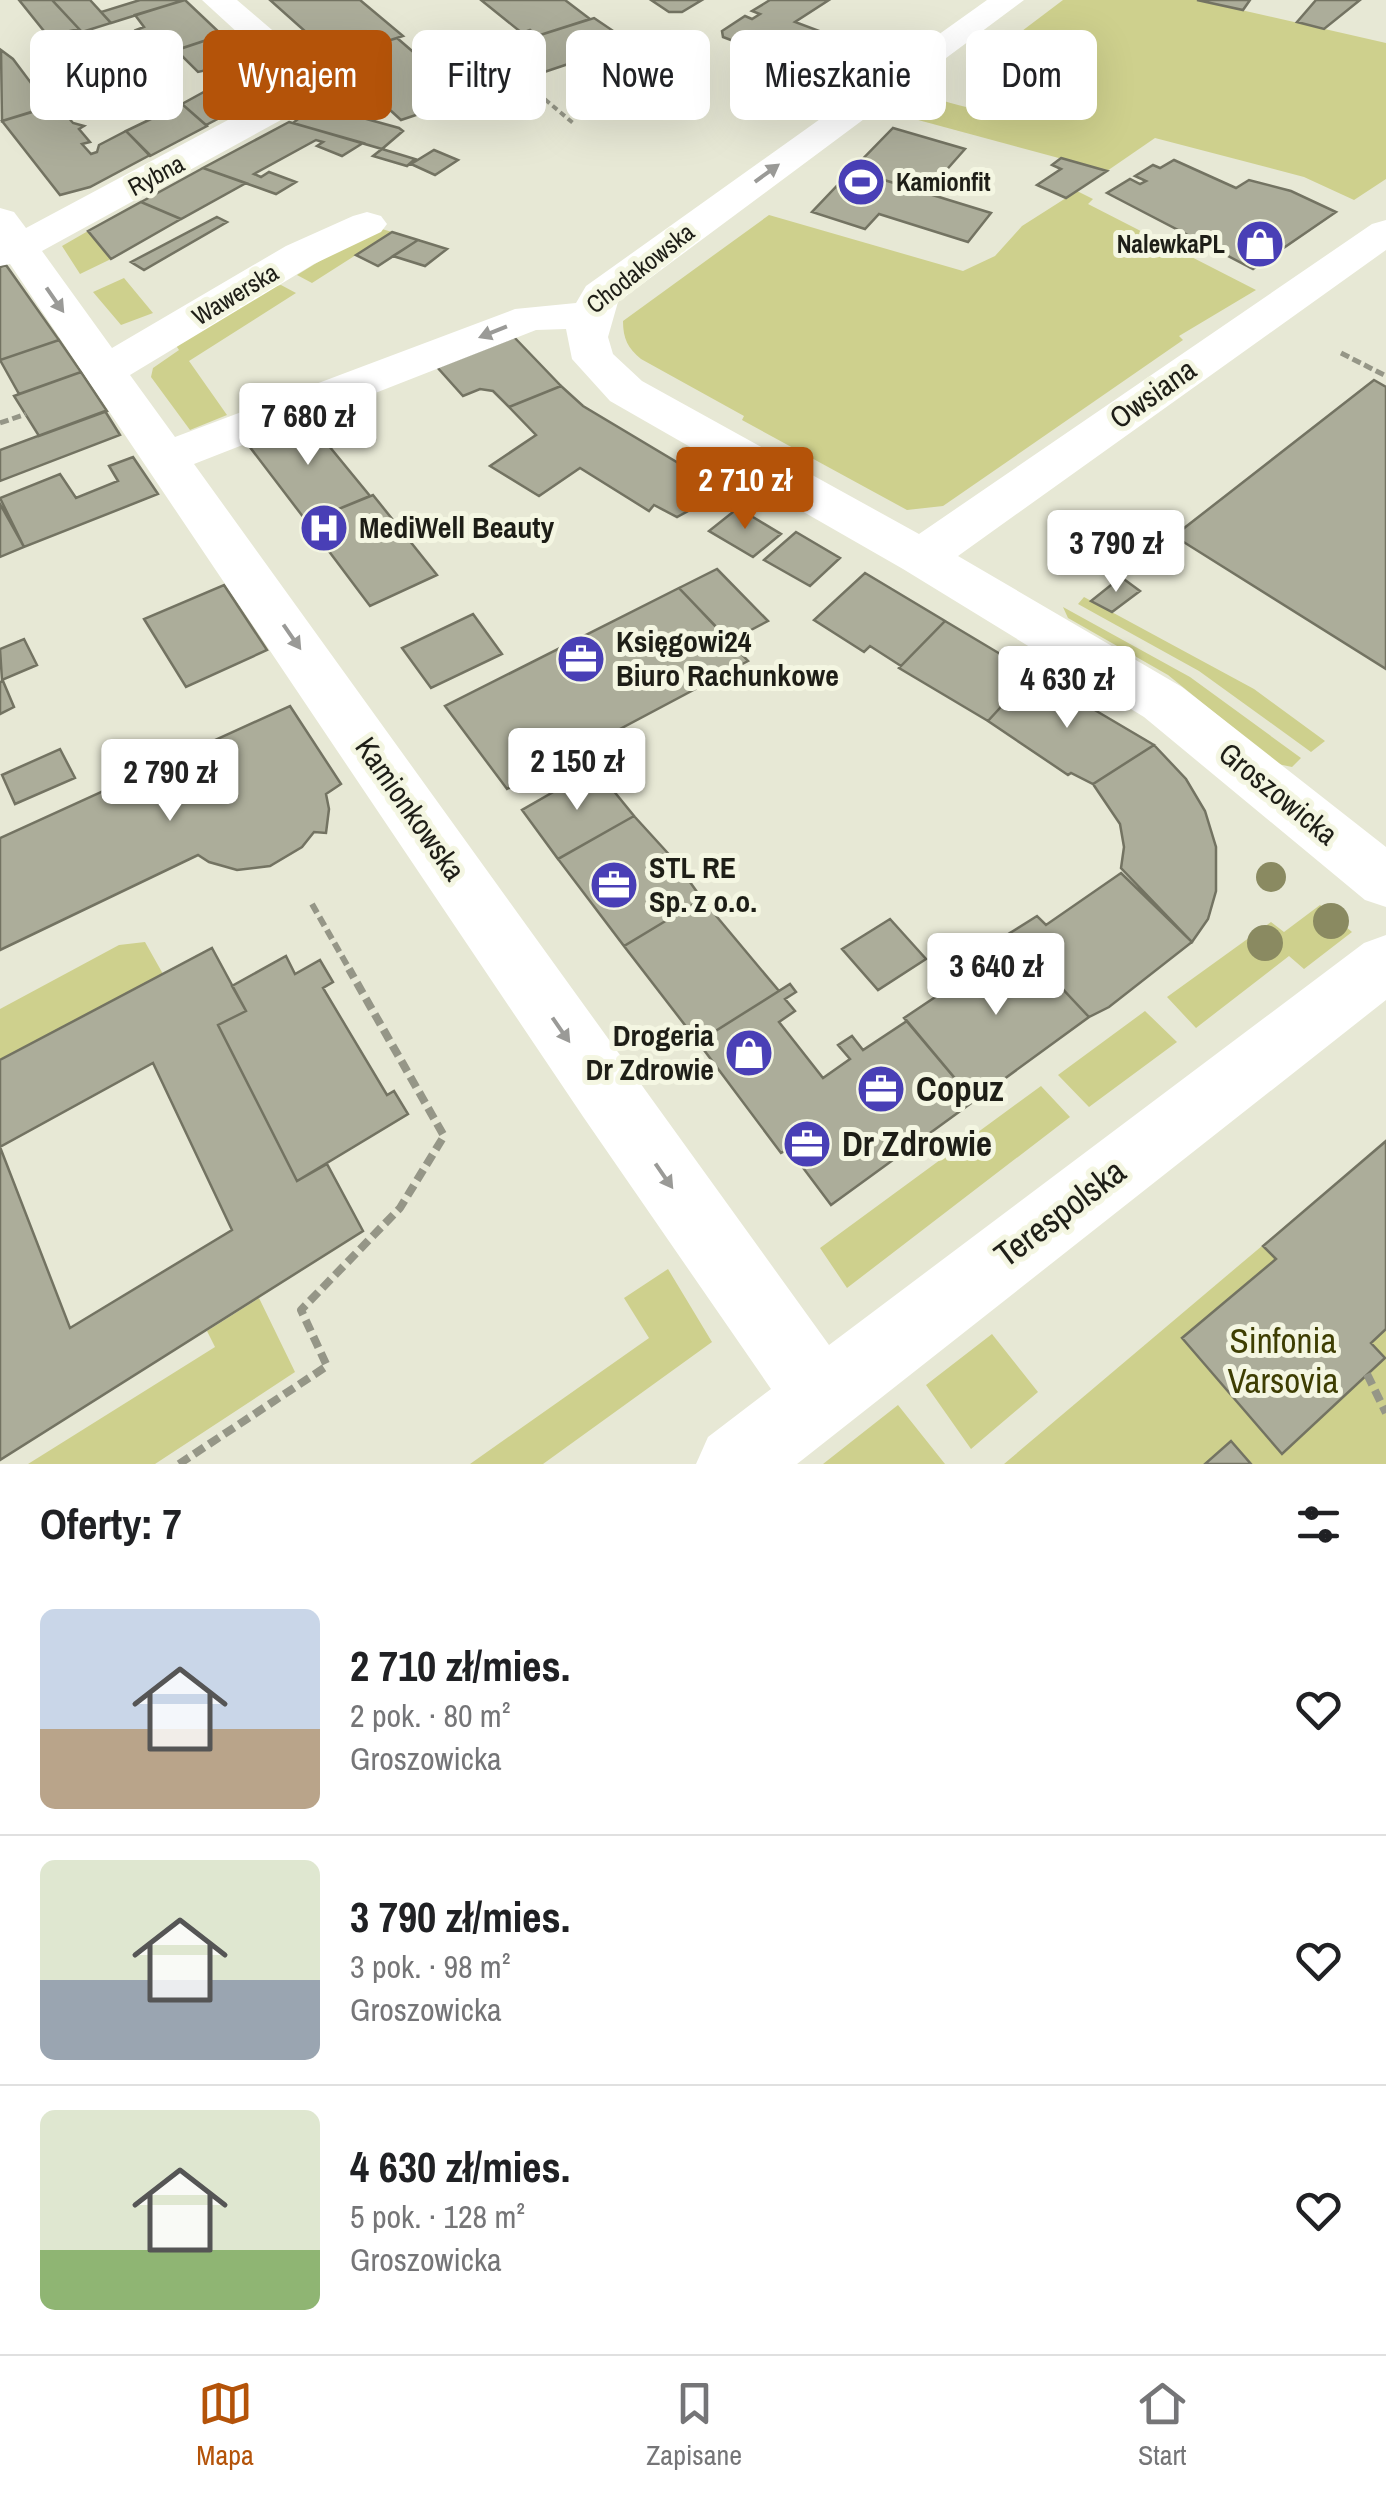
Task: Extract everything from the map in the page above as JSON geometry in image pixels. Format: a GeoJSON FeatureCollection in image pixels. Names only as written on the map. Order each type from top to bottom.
{"type":"FeatureCollection","features":[{"type":"Feature","properties":{"kind":"street","name":"Rybna"},"geometry":{"type":"LineString","coordinates":[[6,240],[279,110],[300,96],[305,87],[302,73],[218,0]]}},
{"type":"Feature","properties":{"kind":"street","name":"Chodakowska"},"geometry":{"type":"LineString","coordinates":[[168,458],[530,318],[588,316],[610,287],[1008,0]]}},
{"type":"Feature","properties":{"kind":"street","name":"Wawerska"},"geometry":{"type":"LineString","coordinates":[[105,371],[300,256],[367,224]]}},
{"type":"Feature","properties":{"kind":"street","name":"Owsiana"},"geometry":{"type":"LineString","coordinates":[[920,556],[1386,232]]}},
{"type":"Feature","properties":{"kind":"street","name":"Kamionkowska"},"geometry":{"type":"LineString","coordinates":[[6,240],[168,458],[566,1037],[821,1397]]}},
{"type":"Feature","properties":{"kind":"street","name":"Groszowicka"},"geometry":{"type":"LineString","coordinates":[[588,316],[584,336],[590,355],[604,374],[626,391],[920,556],[1163,702],[1386,882]]}},
{"type":"Feature","properties":{"kind":"street","name":"Terespolska"},"geometry":{"type":"LineString","coordinates":[[736,1464],[1386,963]]}},
{"type":"Feature","properties":{"kind":"path"},"geometry":{"type":"LineString","coordinates":[[546,100],[573,122]]}},
{"type":"Feature","properties":{"kind":"path"},"geometry":{"type":"LineString","coordinates":[[1341,353],[1386,376]]}},
{"type":"Feature","properties":{"kind":"path"},"geometry":{"type":"LineString","coordinates":[[0,424],[26,414]]}},
{"type":"Feature","properties":{"kind":"path"},"geometry":{"type":"LineString","coordinates":[[180,1464],[327,1366],[301,1310],[387,1221],[436,1155],[444,1136],[312,904]]}},
{"type":"Feature","properties":{"kind":"path"},"geometry":{"type":"LineString","coordinates":[[1367,1374],[1386,1413]]}},
{"type":"Feature","properties":{"kind":"green space"},"geometry":{"type":"Polygon","coordinates":[[[1063,0],[1197,0],[1386,43],[1386,179],[1354,200],[1304,177],[1155,138],[1107,171],[918,120],[946,120],[946,101],[966,107],[966,120],[1097,120],[1097,30],[1023,30],[1063,0]]]}},
{"type":"Feature","properties":{"kind":"green space"},"geometry":{"type":"Polygon","coordinates":[[[1077,191],[1093,199],[1088,204],[1256,290],[1179,336],[1183,340],[943,506],[907,510],[742,420],[744,416],[641,359],[625,338],[623,321],[769,215],[963,271],[995,256],[1022,226],[1077,191]]]}},
{"type":"Feature","properties":{"kind":"green space"},"geometry":{"type":"Polygon","coordinates":[[[375,227],[392,232],[312,283],[297,275],[375,227]]]}},
{"type":"Feature","properties":{"kind":"green space"},"geometry":{"type":"Polygon","coordinates":[[[88,231],[111,259],[80,274],[62,246],[88,231]]]}},
{"type":"Feature","properties":{"kind":"green space"},"geometry":{"type":"Polygon","coordinates":[[[124,278],[153,313],[121,325],[93,292],[124,278]]]}},
{"type":"Feature","properties":{"kind":"green space"},"geometry":{"type":"Polygon","coordinates":[[[281,285],[296,293],[189,361],[227,415],[190,430],[151,377],[153,368],[179,350],[175,344],[269,287],[281,285]]]}},
{"type":"Feature","properties":{"kind":"green space"},"geometry":{"type":"Polygon","coordinates":[[[1084,597],[1254,689],[1325,741],[1311,752],[1199,671],[1078,604],[1084,597]]]}},
{"type":"Feature","properties":{"kind":"green space"},"geometry":{"type":"Polygon","coordinates":[[[1063,607],[1190,677],[1301,758],[1292,767],[1278,764],[1168,675],[1068,618],[1063,607]]]}},
{"type":"Feature","properties":{"kind":"green space"},"geometry":{"type":"Polygon","coordinates":[[[1320,905],[1352,932],[1304,969],[1289,956],[1196,1028],[1167,997],[1271,922],[1284,932],[1320,905]]]}},
{"type":"Feature","properties":{"kind":"green space"},"geometry":{"type":"Polygon","coordinates":[[[145,942],[163,974],[0,1060],[0,1009],[119,945],[145,942]]]}},
{"type":"Feature","properties":{"kind":"green space"},"geometry":{"type":"Polygon","coordinates":[[[1145,1011],[1177,1042],[1089,1107],[1058,1075],[1145,1011]]]}},
{"type":"Feature","properties":{"kind":"green space"},"geometry":{"type":"Polygon","coordinates":[[[1041,1086],[1070,1117],[847,1288],[820,1248],[1041,1086]]]}},
{"type":"Feature","properties":{"kind":"green space","name":"Sinfonia Varsovia"},"geometry":{"type":"Polygon","coordinates":[[[1386,1141],[1386,1464],[1004,1464],[1386,1141]]]}},
{"type":"Feature","properties":{"kind":"green space"},"geometry":{"type":"Polygon","coordinates":[[[668,1269],[712,1342],[543,1464],[470,1464],[649,1338],[624,1298],[668,1269]]]}},
{"type":"Feature","properties":{"kind":"green space"},"geometry":{"type":"Polygon","coordinates":[[[259,1298],[295,1372],[155,1464],[28,1464],[215,1347],[207,1331],[259,1298]]]}},
{"type":"Feature","properties":{"kind":"green space"},"geometry":{"type":"Polygon","coordinates":[[[992,1334],[1038,1392],[971,1449],[926,1385],[992,1334]]]}},
{"type":"Feature","properties":{"kind":"green space"},"geometry":{"type":"Polygon","coordinates":[[[898,1405],[945,1464],[823,1464],[898,1405]]]}},
{"type":"Feature","properties":{"kind":"building"},"geometry":{"type":"Polygon","coordinates":[[[19,0],[52,0],[79,29],[43,30],[19,0]]]}},
{"type":"Feature","properties":{"kind":"building"},"geometry":{"type":"Polygon","coordinates":[[[52,0],[90,0],[111,23],[80,30],[52,0]]]}},
{"type":"Feature","properties":{"kind":"building"},"geometry":{"type":"Polygon","coordinates":[[[140,0],[184,0],[111,23],[101,12],[140,0]]]}},
{"type":"Feature","properties":{"kind":"building"},"geometry":{"type":"Polygon","coordinates":[[[185,0],[217,30],[203,30],[203,41],[183,48],[183,30],[136,30],[144,27],[135,15],[185,0]]]}},
{"type":"Feature","properties":{"kind":"building"},"geometry":{"type":"Polygon","coordinates":[[[270,0],[360,0],[403,36],[392,40],[392,30],[304,30],[270,0]]]}},
{"type":"Feature","properties":{"kind":"building"},"geometry":{"type":"Polygon","coordinates":[[[481,0],[565,0],[590,19],[546,33],[546,30],[518,30],[481,0]]]}},
{"type":"Feature","properties":{"kind":"building"},"geometry":{"type":"Polygon","coordinates":[[[651,0],[702,0],[682,12],[669,12],[651,0]]]}},
{"type":"Feature","properties":{"kind":"building"},"geometry":{"type":"Polygon","coordinates":[[[770,0],[829,0],[795,22],[817,30],[730,30],[730,40],[723,37],[722,31],[745,16],[752,19],[760,14],[752,11],[770,0]]]}},
{"type":"Feature","properties":{"kind":"building"},"geometry":{"type":"Polygon","coordinates":[[[1197,0],[1250,0],[1243,10],[1197,0]]]}},
{"type":"Feature","properties":{"kind":"building"},"geometry":{"type":"Polygon","coordinates":[[[1316,0],[1360,0],[1324,29],[1297,22],[1316,0]]]}},
{"type":"Feature","properties":{"kind":"building"},"geometry":{"type":"Polygon","coordinates":[[[594,18],[612,30],[566,30],[566,65],[546,71],[546,33],[594,18]]]}},
{"type":"Feature","properties":{"kind":"building"},"geometry":{"type":"Polygon","coordinates":[[[397,38],[412,51],[412,116],[401,120],[392,112],[392,40],[397,38]]]}},
{"type":"Feature","properties":{"kind":"building"},"geometry":{"type":"Polygon","coordinates":[[[203,41],[203,71],[198,72],[183,57],[183,48],[203,41]]]}},
{"type":"Feature","properties":{"kind":"building"},"geometry":{"type":"Polygon","coordinates":[[[1,50],[30,82],[30,113],[2,121],[1,50]]]}},
{"type":"Feature","properties":{"kind":"building"},"geometry":{"type":"Polygon","coordinates":[[[203,92],[203,120],[216,120],[206,125],[183,103],[203,92]]]}},
{"type":"Feature","properties":{"kind":"building"},"geometry":{"type":"Polygon","coordinates":[[[183,105],[207,126],[150,156],[126,131],[149,120],[183,120],[183,105]]]}},
{"type":"Feature","properties":{"kind":"building"},"geometry":{"type":"Polygon","coordinates":[[[30,112],[30,120],[70,120],[84,126],[79,129],[90,142],[82,144],[91,154],[97,152],[99,145],[126,131],[150,155],[90,187],[60,195],[2,121],[30,112]]]}},
{"type":"Feature","properties":{"kind":"building"},"geometry":{"type":"Polygon","coordinates":[[[370,120],[403,131],[382,149],[293,123],[370,120]]]}},
{"type":"Feature","properties":{"kind":"building"},"geometry":{"type":"Polygon","coordinates":[[[289,122],[363,143],[342,156],[317,146],[323,142],[316,140],[254,174],[261,177],[269,172],[296,182],[276,194],[203,168],[289,122]]]}},
{"type":"Feature","properties":{"kind":"building"},"geometry":{"type":"Polygon","coordinates":[[[893,128],[965,149],[926,193],[852,170],[893,128]]]}},
{"type":"Feature","properties":{"kind":"building"},"geometry":{"type":"Polygon","coordinates":[[[382,149],[415,159],[407,166],[373,156],[382,149]]]}},
{"type":"Feature","properties":{"kind":"building"},"geometry":{"type":"Polygon","coordinates":[[[434,150],[458,160],[435,175],[411,164],[434,150]]]}},
{"type":"Feature","properties":{"kind":"building"},"geometry":{"type":"Polygon","coordinates":[[[1061,158],[1107,171],[1066,198],[1037,185],[1061,169],[1052,165],[1061,158]]]}},
{"type":"Feature","properties":{"kind":"building"},"geometry":{"type":"Polygon","coordinates":[[[1174,160],[1236,188],[1249,180],[1291,191],[1336,212],[1253,269],[1107,193],[1130,179],[1140,184],[1146,181],[1135,176],[1153,165],[1160,168],[1174,160]]]}},
{"type":"Feature","properties":{"kind":"building"},"geometry":{"type":"Polygon","coordinates":[[[203,168],[246,183],[181,219],[141,202],[203,168]]]}},
{"type":"Feature","properties":{"kind":"building"},"geometry":{"type":"Polygon","coordinates":[[[852,170],[991,213],[968,242],[879,214],[865,229],[812,212],[852,170]]]}},
{"type":"Feature","properties":{"kind":"building"},"geometry":{"type":"Polygon","coordinates":[[[141,202],[181,219],[111,259],[88,231],[141,202]]]}},
{"type":"Feature","properties":{"kind":"building"},"geometry":{"type":"Polygon","coordinates":[[[217,217],[227,222],[144,270],[131,262],[217,217]]]}},
{"type":"Feature","properties":{"kind":"building"},"geometry":{"type":"Polygon","coordinates":[[[392,232],[418,240],[378,266],[356,255],[392,232]]]}},
{"type":"Feature","properties":{"kind":"building"},"geometry":{"type":"Polygon","coordinates":[[[418,240],[447,249],[425,266],[393,256],[418,240]]]}},
{"type":"Feature","properties":{"kind":"building"},"geometry":{"type":"Polygon","coordinates":[[[6,265],[59,340],[0,360],[0,267],[6,265]]]}},
{"type":"Feature","properties":{"kind":"building"},"geometry":{"type":"Polygon","coordinates":[[[514,337],[561,386],[509,407],[493,391],[480,389],[463,396],[437,367],[514,337]]]}},
{"type":"Feature","properties":{"kind":"building"},"geometry":{"type":"Polygon","coordinates":[[[59,340],[81,372],[19,394],[0,360],[59,340]]]}},
{"type":"Feature","properties":{"kind":"building"},"geometry":{"type":"Polygon","coordinates":[[[81,372],[107,411],[39,436],[14,396],[81,372]]]}},
{"type":"Feature","properties":{"kind":"building"},"geometry":{"type":"Polygon","coordinates":[[[1374,380],[1386,387],[1386,669],[1174,536],[1374,380]]]}},
{"type":"Feature","properties":{"kind":"building"},"geometry":{"type":"Polygon","coordinates":[[[561,386],[583,406],[725,491],[677,517],[654,505],[649,511],[580,468],[539,496],[490,466],[536,435],[509,407],[561,386]]]}},
{"type":"Feature","properties":{"kind":"building"},"geometry":{"type":"Polygon","coordinates":[[[105,411],[120,435],[0,481],[0,450],[105,411]]]}},
{"type":"Feature","properties":{"kind":"building"},"geometry":{"type":"Polygon","coordinates":[[[316,415],[339,442],[329,446],[370,496],[307,522],[246,442],[316,415]]]}},
{"type":"Feature","properties":{"kind":"building"},"geometry":{"type":"Polygon","coordinates":[[[133,457],[158,494],[24,547],[0,498],[60,474],[76,498],[118,481],[109,466],[133,457]]]}},
{"type":"Feature","properties":{"kind":"building"},"geometry":{"type":"Polygon","coordinates":[[[373,495],[437,575],[370,606],[307,522],[373,495]]]}},
{"type":"Feature","properties":{"kind":"building"},"geometry":{"type":"Polygon","coordinates":[[[0,504],[24,547],[0,557],[0,504]]]}},
{"type":"Feature","properties":{"kind":"building"},"geometry":{"type":"Polygon","coordinates":[[[738,508],[781,534],[753,557],[709,531],[738,508]]]}},
{"type":"Feature","properties":{"kind":"building"},"geometry":{"type":"Polygon","coordinates":[[[796,532],[840,558],[810,586],[764,560],[796,532]]]}},
{"type":"Feature","properties":{"kind":"building"},"geometry":{"type":"Polygon","coordinates":[[[717,569],[768,621],[730,641],[679,588],[717,569]]]}},
{"type":"Feature","properties":{"kind":"building"},"geometry":{"type":"Polygon","coordinates":[[[865,573],[945,621],[901,666],[870,646],[864,652],[814,620],[865,573]]]}},
{"type":"Feature","properties":{"kind":"building"},"geometry":{"type":"Polygon","coordinates":[[[1121,577],[1140,591],[1112,612],[1091,601],[1121,577]]]}},
{"type":"Feature","properties":{"kind":"building"},"geometry":{"type":"Polygon","coordinates":[[[224,585],[267,650],[186,687],[144,619],[224,585]]]}},
{"type":"Feature","properties":{"kind":"building"},"geometry":{"type":"Polygon","coordinates":[[[679,588],[748,661],[507,789],[445,706],[679,588]]]}},
{"type":"Feature","properties":{"kind":"building"},"geometry":{"type":"Polygon","coordinates":[[[473,614],[502,654],[431,688],[402,648],[473,614]]]}},
{"type":"Feature","properties":{"kind":"building"},"geometry":{"type":"Polygon","coordinates":[[[945,621],[1032,673],[988,721],[899,668],[945,621]]]}},
{"type":"Feature","properties":{"kind":"building"},"geometry":{"type":"Polygon","coordinates":[[[24,639],[37,665],[2,680],[0,649],[24,639]]]}},
{"type":"Feature","properties":{"kind":"building"},"geometry":{"type":"Polygon","coordinates":[[[1032,673],[1154,745],[1093,784],[1068,775],[988,721],[1032,673]]]}},
{"type":"Feature","properties":{"kind":"building"},"geometry":{"type":"Polygon","coordinates":[[[3,681],[14,707],[0,714],[0,682],[3,681]]]}},
{"type":"Feature","properties":{"kind":"building"},"geometry":{"type":"Polygon","coordinates":[[[290,706],[341,784],[326,794],[326,833],[314,832],[302,847],[270,866],[237,870],[198,855],[0,950],[0,838],[290,706]]]}},
{"type":"Feature","properties":{"kind":"building"},"geometry":{"type":"Polygon","coordinates":[[[1154,745],[1186,779],[1205,811],[1216,847],[1216,891],[1208,919],[1192,942],[1121,868],[1124,847],[1120,824],[1093,784],[1154,745]]]}},
{"type":"Feature","properties":{"kind":"building"},"geometry":{"type":"Polygon","coordinates":[[[60,749],[75,778],[15,804],[2,775],[60,749]]]}},
{"type":"Feature","properties":{"kind":"building"},"geometry":{"type":"Polygon","coordinates":[[[595,768],[634,816],[558,859],[522,810],[595,768]]]}},
{"type":"Feature","properties":{"kind":"building"},"geometry":{"type":"Polygon","coordinates":[[[634,816],[675,861],[702,899],[624,946],[558,859],[634,816]]]}},
{"type":"Feature","properties":{"kind":"building"},"geometry":{"type":"Polygon","coordinates":[[[1121,873],[1192,942],[1109,1007],[1089,1017],[1010,933],[1037,916],[1046,925],[1121,873]]]}},
{"type":"Feature","properties":{"kind":"building"},"geometry":{"type":"Polygon","coordinates":[[[702,899],[779,991],[698,1042],[624,946],[702,899]]]}},
{"type":"Feature","properties":{"kind":"building"},"geometry":{"type":"Polygon","coordinates":[[[890,919],[926,959],[878,990],[842,949],[890,919]]]}},
{"type":"Feature","properties":{"kind":"building"},"geometry":{"type":"Polygon","coordinates":[[[1010,933],[1089,1017],[974,1101],[904,1018],[986,963],[979,954],[1010,933]]]}},
{"type":"Feature","properties":{"kind":"building"},"geometry":{"type":"Polygon","coordinates":[[[212,948],[246,1011],[218,1025],[297,1181],[327,1164],[363,1231],[0,1460],[0,1147],[0,1060],[212,948]],[[153,1063],[0,1147],[70,1328],[232,1230],[153,1063]]]}},
{"type":"Feature","properties":{"kind":"building"},"geometry":{"type":"Polygon","coordinates":[[[286,956],[295,974],[320,960],[333,982],[323,988],[387,1095],[394,1091],[408,1114],[297,1181],[218,1025],[246,1011],[232,986],[286,956]]]}},
{"type":"Feature","properties":{"kind":"building"},"geometry":{"type":"Polygon","coordinates":[[[790,984],[796,992],[785,999],[795,1011],[779,1022],[823,1078],[850,1059],[838,1045],[852,1036],[863,1050],[907,1021],[974,1101],[831,1205],[789,1149],[781,1153],[698,1042],[790,984]]]}},
{"type":"Feature","properties":{"kind":"building"},"geometry":{"type":"Polygon","coordinates":[[[1386,1141],[1386,1329],[1371,1343],[1385,1358],[1282,1454],[1182,1338],[1276,1259],[1263,1246],[1386,1141]]]}},
{"type":"Feature","properties":{"kind":"building"},"geometry":{"type":"Polygon","coordinates":[[[1231,1441],[1251,1464],[1205,1464],[1231,1441]]]}},
{"type":"Feature","properties":{"kind":"place","name":"Kamionfit"},"geometry":{"type":"Point","coordinates":[861,182]}},
{"type":"Feature","properties":{"kind":"place","name":"NalewkaPL"},"geometry":{"type":"Point","coordinates":[1260,244]}},
{"type":"Feature","properties":{"kind":"place","name":"MediWell Beauty"},"geometry":{"type":"Point","coordinates":[324,528]}},
{"type":"Feature","properties":{"kind":"place","name":"Księgowi24 Biuro Rachunkowe"},"geometry":{"type":"Point","coordinates":[581,659]}},
{"type":"Feature","properties":{"kind":"place","name":"STL RE Sp. z o.o."},"geometry":{"type":"Point","coordinates":[614,885]}},
{"type":"Feature","properties":{"kind":"place","name":"Drogeria Dr Zdrowie"},"geometry":{"type":"Point","coordinates":[749,1053]}},
{"type":"Feature","properties":{"kind":"place","name":"Copuz"},"geometry":{"type":"Point","coordinates":[881,1089]}},
{"type":"Feature","properties":{"kind":"place","name":"Dr Zdrowie"},"geometry":{"type":"Point","coordinates":[807,1144]}}]}
